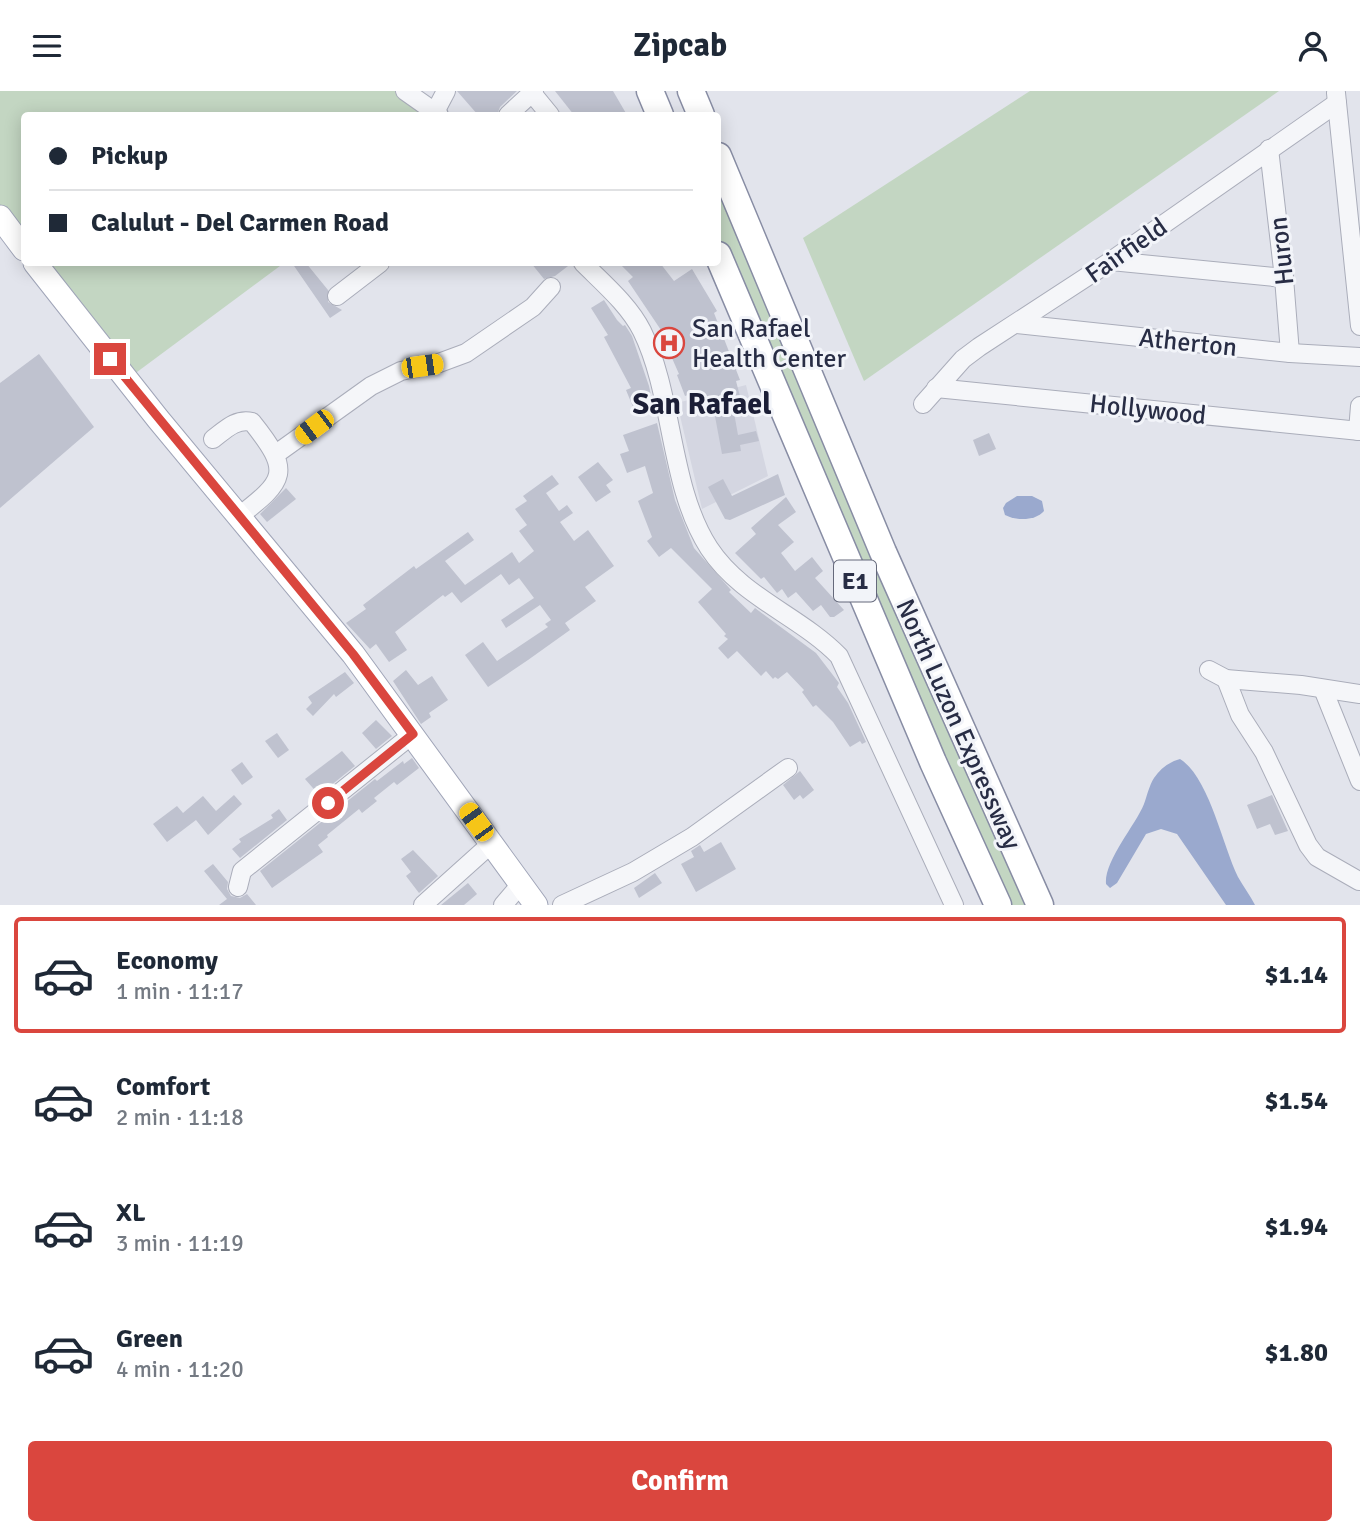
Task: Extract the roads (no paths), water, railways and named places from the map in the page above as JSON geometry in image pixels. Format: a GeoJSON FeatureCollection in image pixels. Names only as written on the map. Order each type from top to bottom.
{"type":"FeatureCollection","features":[{"type":"Feature","properties":{"kind":"highway"},"geometry":{"type":"LineString","coordinates":[[650,91],[659,112]]}},
{"type":"Feature","properties":{"kind":"highway"},"geometry":{"type":"LineString","coordinates":[[691,91],[700,112]]}},
{"type":"Feature","properties":{"kind":"highway","name":"North Luzon Expressway"},"geometry":{"type":"LineString","coordinates":[[721,163],[883,551],[1040,905]]}},
{"type":"Feature","properties":{"kind":"highway","name":"North Luzon Expressway"},"geometry":{"type":"LineString","coordinates":[[721,261],[922,737],[998,905]]}},
{"type":"Feature","properties":{"kind":"main road"},"geometry":{"type":"LineString","coordinates":[[0,217],[21,245]]}},
{"type":"Feature","properties":{"kind":"main road"},"geometry":{"type":"LineString","coordinates":[[37,266],[238,517],[353,654],[536,905]]}},
{"type":"Feature","properties":{"kind":"street"},"geometry":{"type":"LineString","coordinates":[[405,91],[434,112]]}},
{"type":"Feature","properties":{"kind":"street"},"geometry":{"type":"LineString","coordinates":[[438,112],[446,91]]}},
{"type":"Feature","properties":{"kind":"street"},"geometry":{"type":"LineString","coordinates":[[511,112],[533,92],[548,112]]}},
{"type":"Feature","properties":{"kind":"street"},"geometry":{"type":"LineString","coordinates":[[1336,97],[1360,326]]}},
{"type":"Feature","properties":{"kind":"street","name":"Fairfield"},"geometry":{"type":"LineString","coordinates":[[923,404],[963,359],[1111,261],[1269,149],[1336,97]]}},
{"type":"Feature","properties":{"kind":"street","name":"Huron"},"geometry":{"type":"LineString","coordinates":[[1269,149],[1290,353]]}},
{"type":"Feature","properties":{"kind":"street"},"geometry":{"type":"LineString","coordinates":[[1111,261],[1284,278]]}},
{"type":"Feature","properties":{"kind":"street"},"geometry":{"type":"LineString","coordinates":[[337,296],[376,266]]}},
{"type":"Feature","properties":{"kind":"street"},"geometry":{"type":"LineString","coordinates":[[586,266],[641,328],[656,365],[674,447],[701,535],[726,569],[771,607],[816,635],[839,656],[954,905]]}},
{"type":"Feature","properties":{"kind":"street"},"geometry":{"type":"LineString","coordinates":[[276,454],[371,386],[401,371],[439,363],[466,353],[533,307],[551,287]]}},
{"type":"Feature","properties":{"kind":"street","name":"Atherton"},"geometry":{"type":"LineString","coordinates":[[1017,324],[1290,353],[1360,357]]}},
{"type":"Feature","properties":{"kind":"street","name":"Hollywood"},"geometry":{"type":"LineString","coordinates":[[936,388],[1359,431]]}},
{"type":"Feature","properties":{"kind":"street"},"geometry":{"type":"LineString","coordinates":[[1359,431],[1360,406]]}},
{"type":"Feature","properties":{"kind":"street"},"geometry":{"type":"LineString","coordinates":[[213,439],[231,425],[252,422],[276,454],[280,468],[273,489],[238,517]]}},
{"type":"Feature","properties":{"kind":"street"},"geometry":{"type":"LineString","coordinates":[[1209,670],[1226,679],[1301,685],[1360,694]]}},
{"type":"Feature","properties":{"kind":"street"},"geometry":{"type":"LineString","coordinates":[[1226,679],[1240,715],[1264,751],[1308,845],[1317,857],[1358,885]]}},
{"type":"Feature","properties":{"kind":"street"},"geometry":{"type":"LineString","coordinates":[[1323,689],[1360,781]]}},
{"type":"Feature","properties":{"kind":"street"},"geometry":{"type":"LineString","coordinates":[[238,887],[242,871],[413,734]]}},
{"type":"Feature","properties":{"kind":"street"},"geometry":{"type":"LineString","coordinates":[[562,905],[633,872],[692,838],[788,768]]}},
{"type":"Feature","properties":{"kind":"street"},"geometry":{"type":"LineString","coordinates":[[423,905],[492,843]]}},
{"type":"Feature","properties":{"kind":"street"},"geometry":{"type":"LineString","coordinates":[[503,905],[521,884]]}},
{"type":"Feature","properties":{"kind":"water"},"geometry":{"type":"Polygon","coordinates":[[[1017,496],[1032,496],[1042,501],[1044,511],[1036,517],[1026,519],[1005,515],[1003,508],[1006,503],[1017,496]]]}},
{"type":"Feature","properties":{"kind":"water"},"geometry":{"type":"Polygon","coordinates":[[[1180,759],[1199,780],[1238,877],[1255,905],[1226,905],[1177,834],[1161,829],[1146,834],[1117,883],[1110,888],[1106,884],[1110,865],[1140,813],[1154,778],[1165,766],[1180,759]]]}},
{"type":"Feature","properties":{"kind":"place","name":"San Rafael Health Center"},"geometry":{"type":"Point","coordinates":[669,343]}},
{"type":"Feature","properties":{"kind":"district","name":"San Rafael"},"geometry":{"type":"Point","coordinates":[702,404]}}]}
